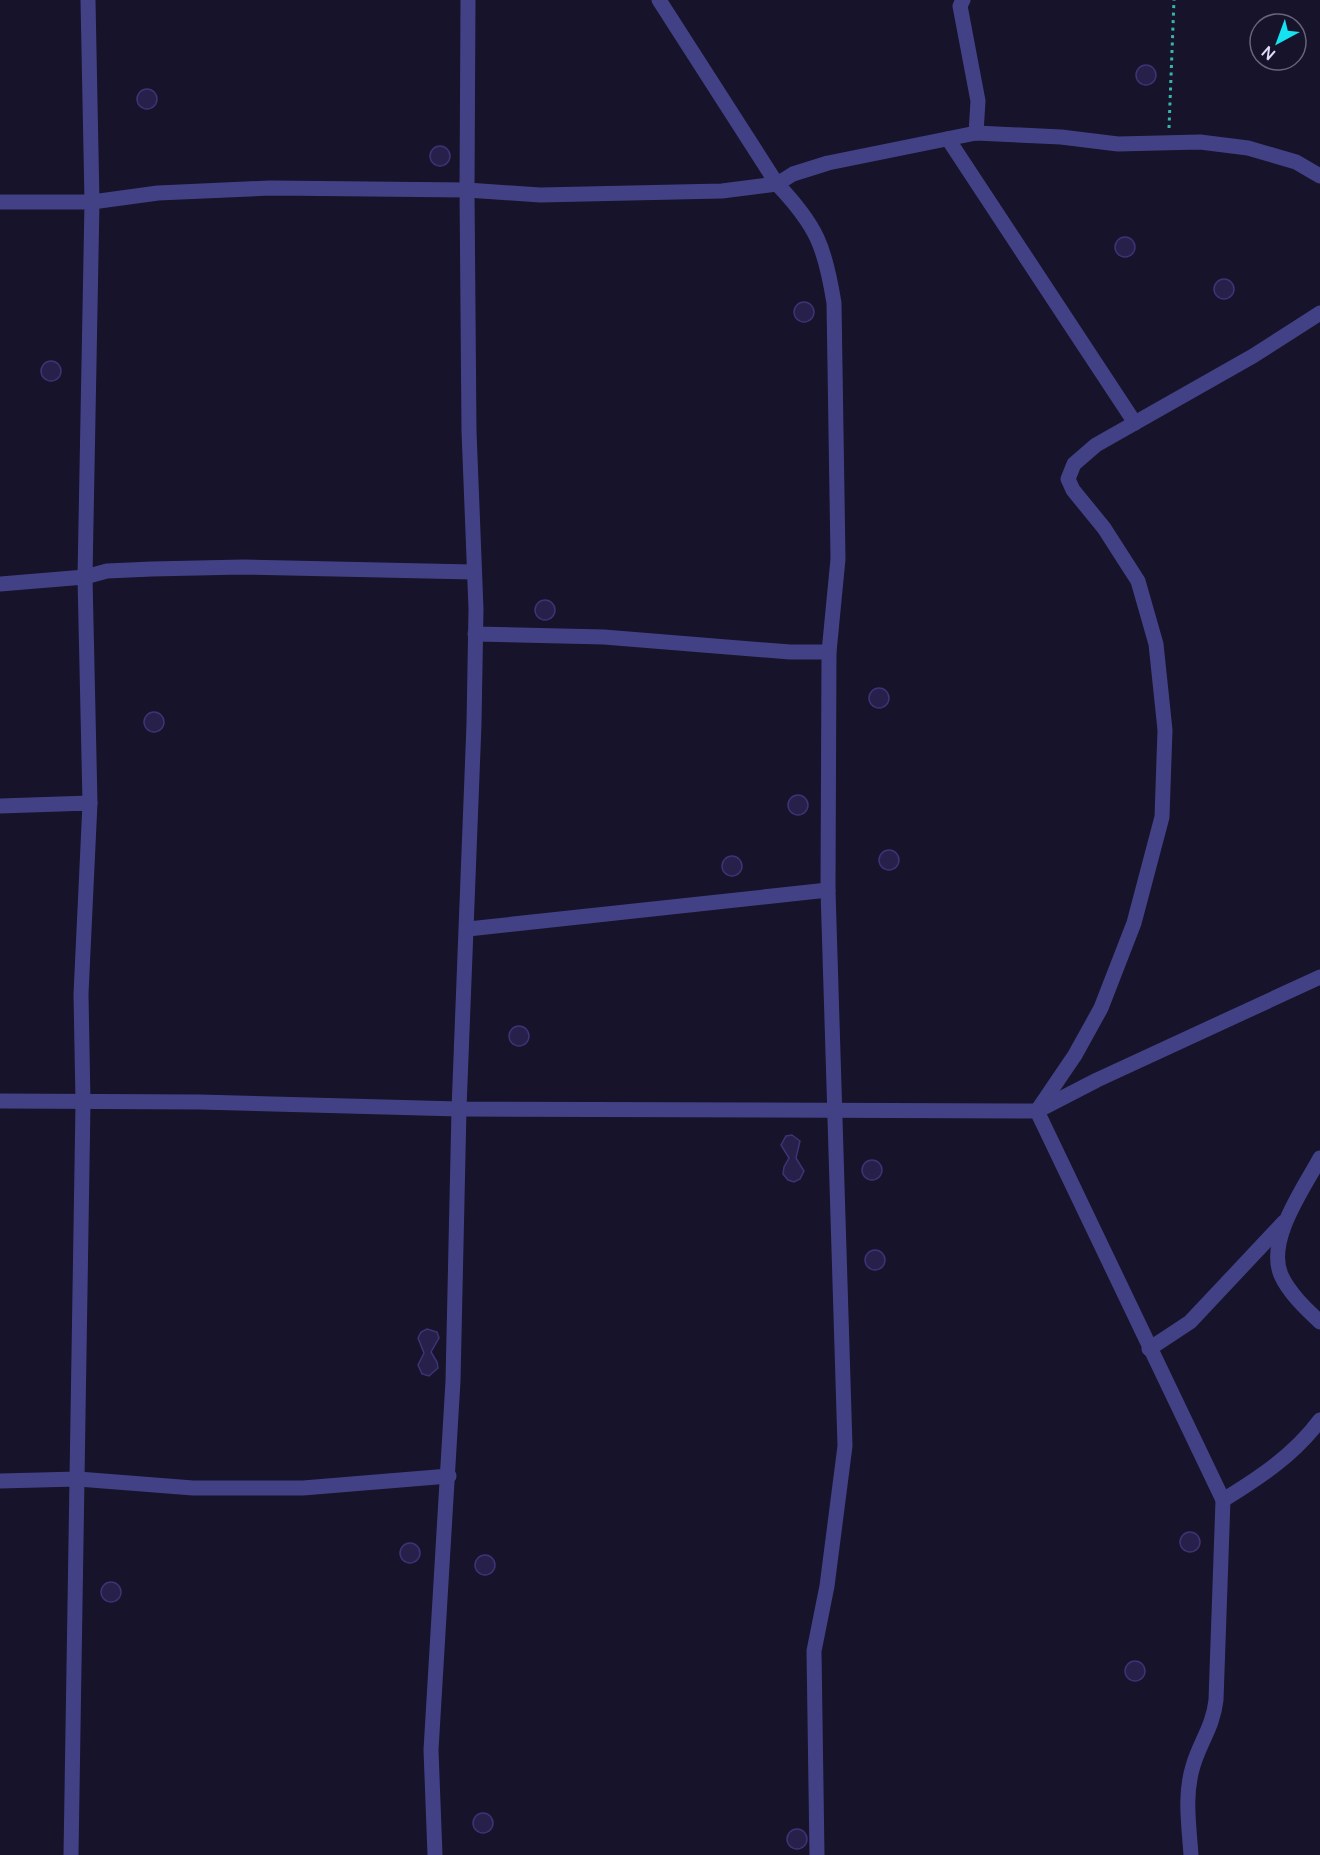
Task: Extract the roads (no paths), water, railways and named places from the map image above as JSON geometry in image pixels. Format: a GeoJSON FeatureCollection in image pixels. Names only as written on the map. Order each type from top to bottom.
{"type":"FeatureCollection","features":[{"type":"Feature","properties":{"kind":"street"},"geometry":{"type":"LineString","coordinates":[[71,1855],[83,1103],[82,971],[90,803],[85,577],[92,202],[88,0]]}},
{"type":"Feature","properties":{"kind":"street"},"geometry":{"type":"LineString","coordinates":[[435,1855],[432,1750],[449,1476],[476,634],[467,190],[468,0]]}},
{"type":"Feature","properties":{"kind":"street"},"geometry":{"type":"LineString","coordinates":[[659,0],[777,184],[802,210],[817,234],[827,261],[834,303],[838,559],[830,652],[828,890],[837,1108],[845,1446],[827,1586],[814,1651],[817,1855]]}},
{"type":"Feature","properties":{"kind":"street"},"geometry":{"type":"LineString","coordinates":[[963,0],[960,6],[978,101],[976,133]]}},
{"type":"Feature","properties":{"kind":"street"},"geometry":{"type":"LineString","coordinates":[[0,202],[92,202],[158,193],[270,188],[467,190],[540,195],[635,195],[722,191],[777,184],[793,174],[828,163],[976,133],[1061,137],[1118,144],[1200,142],[1248,148],[1296,162],[1320,176]]}},
{"type":"Feature","properties":{"kind":"street"},"geometry":{"type":"LineString","coordinates":[[948,139],[1135,423]]}},
{"type":"Feature","properties":{"kind":"street"},"geometry":{"type":"LineString","coordinates":[[1037,1111],[1075,1055],[1101,1008],[1134,923],[1162,817],[1166,730],[1156,644],[1138,581],[1104,528],[1073,490],[1068,478],[1069,471],[1082,454],[1253,356],[1320,313]]}},
{"type":"Feature","properties":{"kind":"street"},"geometry":{"type":"LineString","coordinates":[[0,584],[85,577],[107,571],[243,567],[473,572]]}},
{"type":"Feature","properties":{"kind":"street"},"geometry":{"type":"LineString","coordinates":[[476,634],[604,637],[790,652],[830,652]]}},
{"type":"Feature","properties":{"kind":"street"},"geometry":{"type":"LineString","coordinates":[[0,806],[90,803]]}},
{"type":"Feature","properties":{"kind":"street"},"geometry":{"type":"LineString","coordinates":[[468,929],[828,890]]}},
{"type":"Feature","properties":{"kind":"street"},"geometry":{"type":"LineString","coordinates":[[0,1101],[200,1102],[459,1109],[837,1108],[1037,1111],[1097,1080],[1320,977]]}},
{"type":"Feature","properties":{"kind":"street"},"geometry":{"type":"LineString","coordinates":[[1037,1111],[1223,1500],[1216,1700],[1214,1720],[1193,1765],[1188,1786],[1191,1855]]}},
{"type":"Feature","properties":{"kind":"street"},"geometry":{"type":"LineString","coordinates":[[1149,1349],[1190,1322],[1285,1221],[1320,1158]]}},
{"type":"Feature","properties":{"kind":"street"},"geometry":{"type":"LineString","coordinates":[[1285,1221],[1278,1262],[1281,1275],[1320,1322]]}},
{"type":"Feature","properties":{"kind":"street"},"geometry":{"type":"LineString","coordinates":[[1223,1500],[1259,1479],[1289,1454],[1320,1420]]}},
{"type":"Feature","properties":{"kind":"street"},"geometry":{"type":"LineString","coordinates":[[0,1481],[78,1479],[193,1488],[281,1488],[449,1476]]}}]}
